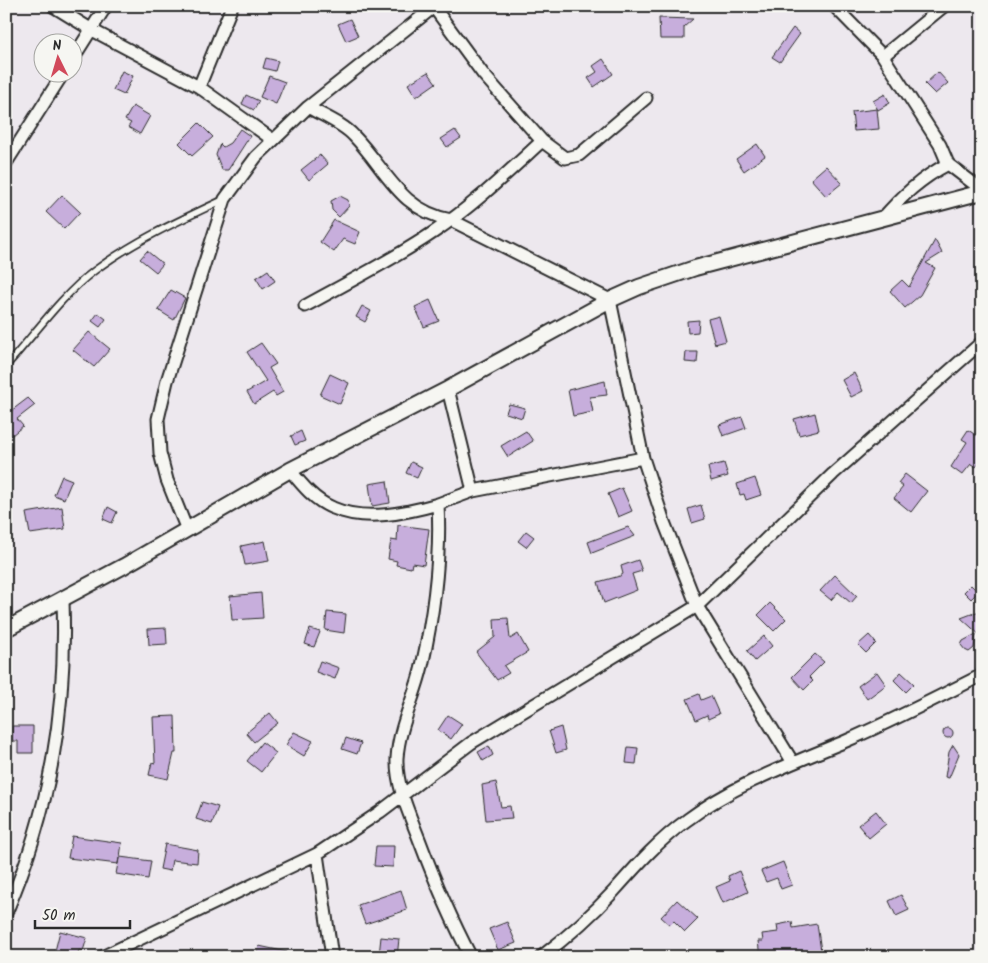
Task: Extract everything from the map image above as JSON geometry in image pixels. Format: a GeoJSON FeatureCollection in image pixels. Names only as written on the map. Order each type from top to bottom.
{"type":"FeatureCollection","features":[{"type":"Feature","properties":{"kind":"street"},"geometry":{"type":"LineString","coordinates":[[53,6],[92,30],[199,86],[273,140]]}},
{"type":"Feature","properties":{"kind":"street"},"geometry":{"type":"LineString","coordinates":[[82,45],[106,6]]}},
{"type":"Feature","properties":{"kind":"street"},"geometry":{"type":"LineString","coordinates":[[199,86],[232,6]]}},
{"type":"Feature","properties":{"kind":"street"},"geometry":{"type":"LineString","coordinates":[[187,530],[167,480],[160,453],[158,419],[167,381],[225,199],[256,157],[308,107],[434,6],[483,74],[542,142],[564,158],[579,155],[646,98]]}},
{"type":"Feature","properties":{"kind":"street"},"geometry":{"type":"LineString","coordinates":[[834,6],[883,56],[940,145],[948,164],[982,191]]}},
{"type":"Feature","properties":{"kind":"street"},"geometry":{"type":"LineString","coordinates":[[883,56],[944,6]]}},
{"type":"Feature","properties":{"kind":"street"},"geometry":{"type":"LineString","coordinates":[[6,163],[58,82]]}},
{"type":"Feature","properties":{"kind":"street"},"geometry":{"type":"LineString","coordinates":[[308,107],[338,123],[353,134],[403,196],[416,207],[434,216],[451,220],[610,300]]}},
{"type":"Feature","properties":{"kind":"street"},"geometry":{"type":"LineString","coordinates":[[305,306],[407,250],[451,220],[542,142]]}},
{"type":"Feature","properties":{"kind":"street"},"geometry":{"type":"LineString","coordinates":[[882,219],[908,190],[926,175],[948,164]]}},
{"type":"Feature","properties":{"kind":"street"},"geometry":{"type":"LineString","coordinates":[[6,630],[63,600],[290,470],[448,389],[610,300],[639,287],[695,268],[982,191]]}},
{"type":"Feature","properties":{"kind":"street"},"geometry":{"type":"LineString","coordinates":[[610,300],[643,458],[664,522],[698,606],[792,761]]}},
{"type":"Feature","properties":{"kind":"street"},"geometry":{"type":"LineString","coordinates":[[102,957],[317,854],[402,796],[471,743],[698,606],[833,474],[982,342]]}},
{"type":"Feature","properties":{"kind":"street"},"geometry":{"type":"LineString","coordinates":[[448,389],[473,490]]}},
{"type":"Feature","properties":{"kind":"street"},"geometry":{"type":"LineString","coordinates":[[290,470],[316,498],[333,508],[359,514],[393,514],[438,504],[473,490],[643,458]]}},
{"type":"Feature","properties":{"kind":"street"},"geometry":{"type":"LineString","coordinates":[[438,504],[440,536],[436,594],[422,668],[403,729],[397,758],[402,796],[434,877],[471,957]]}},
{"type":"Feature","properties":{"kind":"street"},"geometry":{"type":"LineString","coordinates":[[6,913],[30,852],[54,760],[64,676],[63,600]]}},
{"type":"Feature","properties":{"kind":"street"},"geometry":{"type":"LineString","coordinates":[[541,957],[579,926],[654,846],[720,797],[792,761],[890,721],[982,675]]}},
{"type":"Feature","properties":{"kind":"street"},"geometry":{"type":"LineString","coordinates":[[317,854],[332,957]]}},
{"type":"Feature","properties":{"kind":"lane"},"geometry":{"type":"LineString","coordinates":[[6,366],[73,290],[94,271],[156,232],[225,199]]}},
{"type":"Feature","properties":{"kind":"building"},"geometry":{"type":"Polygon","coordinates":[[[659,18],[693,19],[684,27],[684,39],[660,39],[659,18]]]}},
{"type":"Feature","properties":{"kind":"building"},"geometry":{"type":"Polygon","coordinates":[[[350,19],[358,36],[346,41],[338,24],[350,19]]]}},
{"type":"Feature","properties":{"kind":"building"},"geometry":{"type":"Polygon","coordinates":[[[793,28],[800,34],[780,62],[772,57],[793,28]]]}},
{"type":"Feature","properties":{"kind":"building"},"geometry":{"type":"Polygon","coordinates":[[[266,58],[278,61],[275,71],[263,68],[266,58]]]}},
{"type":"Feature","properties":{"kind":"building"},"geometry":{"type":"Polygon","coordinates":[[[603,59],[613,74],[594,87],[588,78],[597,72],[593,66],[603,59]]]}},
{"type":"Feature","properties":{"kind":"building"},"geometry":{"type":"Polygon","coordinates":[[[122,71],[133,76],[124,95],[113,90],[122,71]]]}},
{"type":"Feature","properties":{"kind":"building"},"geometry":{"type":"Polygon","coordinates":[[[428,72],[436,83],[416,97],[408,84],[428,72]]]}},
{"type":"Feature","properties":{"kind":"building"},"geometry":{"type":"Polygon","coordinates":[[[938,72],[948,83],[935,94],[925,84],[938,72]]]}},
{"type":"Feature","properties":{"kind":"building"},"geometry":{"type":"Polygon","coordinates":[[[269,76],[285,82],[276,104],[260,97],[269,76]]]}},
{"type":"Feature","properties":{"kind":"building"},"geometry":{"type":"Polygon","coordinates":[[[885,94],[890,103],[878,110],[873,101],[885,94]]]}},
{"type":"Feature","properties":{"kind":"building"},"geometry":{"type":"Polygon","coordinates":[[[246,95],[259,101],[254,110],[242,104],[246,95]]]}},
{"type":"Feature","properties":{"kind":"building"},"geometry":{"type":"Polygon","coordinates":[[[133,106],[150,116],[140,134],[128,127],[131,123],[125,120],[133,106]]]}},
{"type":"Feature","properties":{"kind":"building"},"geometry":{"type":"Polygon","coordinates":[[[877,109],[879,129],[854,131],[852,112],[877,109]]]}},
{"type":"Feature","properties":{"kind":"building"},"geometry":{"type":"Polygon","coordinates":[[[199,123],[213,137],[192,156],[179,143],[199,123]]]}},
{"type":"Feature","properties":{"kind":"building"},"geometry":{"type":"Polygon","coordinates":[[[240,129],[250,136],[228,170],[222,170],[216,155],[220,144],[223,147],[230,143],[240,129]]]}},
{"type":"Feature","properties":{"kind":"building"},"geometry":{"type":"Polygon","coordinates":[[[455,130],[461,138],[447,147],[441,139],[455,130]]]}},
{"type":"Feature","properties":{"kind":"building"},"geometry":{"type":"Polygon","coordinates":[[[757,144],[765,156],[744,171],[736,159],[757,144]]]}},
{"type":"Feature","properties":{"kind":"building"},"geometry":{"type":"Polygon","coordinates":[[[320,155],[328,164],[309,180],[301,170],[320,155]]]}},
{"type":"Feature","properties":{"kind":"building"},"geometry":{"type":"Polygon","coordinates":[[[826,166],[842,183],[826,196],[811,179],[826,166]]]}},
{"type":"Feature","properties":{"kind":"building"},"geometry":{"type":"Polygon","coordinates":[[[62,195],[80,212],[64,229],[46,212],[62,195]]]}},
{"type":"Feature","properties":{"kind":"building"},"geometry":{"type":"Polygon","coordinates":[[[340,196],[348,200],[349,206],[339,217],[332,210],[331,201],[340,196]]]}},
{"type":"Feature","properties":{"kind":"building"},"geometry":{"type":"Polygon","coordinates":[[[334,220],[360,232],[355,244],[343,239],[334,252],[320,242],[334,220]]]}},
{"type":"Feature","properties":{"kind":"building"},"geometry":{"type":"Polygon","coordinates":[[[935,240],[942,253],[926,263],[935,268],[920,295],[905,308],[890,291],[902,280],[909,287],[935,240]]]}},
{"type":"Feature","properties":{"kind":"building"},"geometry":{"type":"Polygon","coordinates":[[[147,251],[163,264],[156,272],[140,259],[147,251]]]}},
{"type":"Feature","properties":{"kind":"building"},"geometry":{"type":"Polygon","coordinates":[[[268,270],[275,281],[263,289],[256,278],[268,270]]]}},
{"type":"Feature","properties":{"kind":"building"},"geometry":{"type":"Polygon","coordinates":[[[171,290],[185,298],[174,320],[158,310],[171,290]]]}},
{"type":"Feature","properties":{"kind":"building"},"geometry":{"type":"Polygon","coordinates":[[[430,300],[439,321],[424,327],[415,307],[430,300]]]}},
{"type":"Feature","properties":{"kind":"building"},"geometry":{"type":"Polygon","coordinates":[[[362,306],[371,311],[365,322],[356,317],[362,306]]]}},
{"type":"Feature","properties":{"kind":"building"},"geometry":{"type":"Polygon","coordinates":[[[98,313],[106,319],[100,327],[92,321],[98,313]]]}},
{"type":"Feature","properties":{"kind":"building"},"geometry":{"type":"Polygon","coordinates":[[[719,316],[726,341],[715,344],[708,319],[719,316]]]}},
{"type":"Feature","properties":{"kind":"building"},"geometry":{"type":"Polygon","coordinates":[[[699,320],[698,332],[688,333],[687,321],[699,320]]]}},
{"type":"Feature","properties":{"kind":"building"},"geometry":{"type":"Polygon","coordinates":[[[89,332],[110,349],[94,367],[73,350],[89,332]]]}},
{"type":"Feature","properties":{"kind":"building"},"geometry":{"type":"Polygon","coordinates":[[[261,343],[276,364],[269,368],[283,392],[276,396],[273,392],[254,404],[247,392],[266,381],[247,352],[261,343]]]}},
{"type":"Feature","properties":{"kind":"building"},"geometry":{"type":"Polygon","coordinates":[[[686,352],[698,352],[697,363],[685,362],[686,352]]]}},
{"type":"Feature","properties":{"kind":"building"},"geometry":{"type":"Polygon","coordinates":[[[854,373],[863,391],[851,397],[842,380],[854,373]]]}},
{"type":"Feature","properties":{"kind":"building"},"geometry":{"type":"Polygon","coordinates":[[[330,374],[349,383],[340,404],[320,395],[330,374]]]}},
{"type":"Feature","properties":{"kind":"building"},"geometry":{"type":"Polygon","coordinates":[[[605,381],[607,395],[590,397],[593,412],[573,416],[568,390],[605,381]]]}},
{"type":"Feature","properties":{"kind":"building"},"geometry":{"type":"Polygon","coordinates":[[[28,398],[35,405],[17,419],[23,426],[6,440],[6,406],[11,411],[28,398]]]}},
{"type":"Feature","properties":{"kind":"building"},"geometry":{"type":"Polygon","coordinates":[[[509,404],[525,408],[522,418],[506,413],[509,404]]]}},
{"type":"Feature","properties":{"kind":"building"},"geometry":{"type":"Polygon","coordinates":[[[815,413],[819,430],[799,435],[794,419],[815,413]]]}},
{"type":"Feature","properties":{"kind":"building"},"geometry":{"type":"Polygon","coordinates":[[[742,417],[746,428],[723,436],[719,425],[742,417]]]}},
{"type":"Feature","properties":{"kind":"building"},"geometry":{"type":"Polygon","coordinates":[[[968,430],[982,439],[982,459],[976,467],[971,464],[962,475],[951,467],[967,442],[962,439],[968,430]]]}},
{"type":"Feature","properties":{"kind":"building"},"geometry":{"type":"Polygon","coordinates":[[[301,431],[305,441],[295,445],[291,436],[301,431]]]}},
{"type":"Feature","properties":{"kind":"building"},"geometry":{"type":"Polygon","coordinates":[[[526,431],[533,441],[508,457],[501,446],[526,431]]]}},
{"type":"Feature","properties":{"kind":"building"},"geometry":{"type":"Polygon","coordinates":[[[411,462],[422,467],[417,478],[406,473],[411,462]]]}},
{"type":"Feature","properties":{"kind":"building"},"geometry":{"type":"Polygon","coordinates":[[[724,463],[728,476],[711,481],[708,467],[724,463]]]}},
{"type":"Feature","properties":{"kind":"building"},"geometry":{"type":"Polygon","coordinates":[[[905,474],[927,491],[911,512],[894,498],[903,487],[898,483],[905,474]]]}},
{"type":"Feature","properties":{"kind":"building"},"geometry":{"type":"Polygon","coordinates":[[[62,476],[72,480],[64,499],[54,495],[62,476]]]}},
{"type":"Feature","properties":{"kind":"building"},"geometry":{"type":"Polygon","coordinates":[[[755,478],[761,495],[746,500],[744,494],[740,495],[737,484],[755,478]]]}},
{"type":"Feature","properties":{"kind":"building"},"geometry":{"type":"Polygon","coordinates":[[[387,481],[390,503],[372,506],[369,484],[387,481]]]}},
{"type":"Feature","properties":{"kind":"building"},"geometry":{"type":"Polygon","coordinates":[[[622,488],[632,511],[618,517],[608,494],[622,488]]]}},
{"type":"Feature","properties":{"kind":"building"},"geometry":{"type":"Polygon","coordinates":[[[701,505],[705,519],[692,523],[688,509],[701,505]]]}},
{"type":"Feature","properties":{"kind":"building"},"geometry":{"type":"Polygon","coordinates":[[[62,507],[65,529],[30,534],[26,513],[62,507]]]}},
{"type":"Feature","properties":{"kind":"building"},"geometry":{"type":"Polygon","coordinates":[[[108,507],[117,512],[112,523],[103,519],[108,507]]]}},
{"type":"Feature","properties":{"kind":"building"},"geometry":{"type":"Polygon","coordinates":[[[398,525],[429,529],[424,565],[412,563],[411,568],[396,565],[397,561],[388,559],[391,540],[397,541],[398,525]]]}},
{"type":"Feature","properties":{"kind":"building"},"geometry":{"type":"Polygon","coordinates":[[[628,527],[635,536],[592,553],[588,542],[628,527]]]}},
{"type":"Feature","properties":{"kind":"building"},"geometry":{"type":"Polygon","coordinates":[[[526,531],[534,537],[526,547],[518,541],[526,531]]]}},
{"type":"Feature","properties":{"kind":"building"},"geometry":{"type":"Polygon","coordinates":[[[265,541],[269,561],[245,565],[241,546],[265,541]]]}},
{"type":"Feature","properties":{"kind":"building"},"geometry":{"type":"Polygon","coordinates":[[[638,560],[642,571],[632,574],[637,590],[604,603],[598,582],[620,576],[623,574],[621,566],[638,560]]]}},
{"type":"Feature","properties":{"kind":"building"},"geometry":{"type":"Polygon","coordinates":[[[835,575],[857,596],[851,603],[838,592],[831,600],[820,591],[835,575]]]}},
{"type":"Feature","properties":{"kind":"building"},"geometry":{"type":"Polygon","coordinates":[[[971,585],[978,592],[971,599],[964,592],[971,585]]]}},
{"type":"Feature","properties":{"kind":"building"},"geometry":{"type":"Polygon","coordinates":[[[261,593],[263,618],[232,620],[230,596],[261,593]]]}},
{"type":"Feature","properties":{"kind":"building"},"geometry":{"type":"Polygon","coordinates":[[[770,603],[786,619],[774,631],[758,615],[770,603]]]}},
{"type":"Feature","properties":{"kind":"building"},"geometry":{"type":"Polygon","coordinates":[[[982,610],[982,637],[961,618],[982,610]]]}},
{"type":"Feature","properties":{"kind":"building"},"geometry":{"type":"Polygon","coordinates":[[[327,612],[346,614],[344,633],[325,630],[327,612]]]}},
{"type":"Feature","properties":{"kind":"building"},"geometry":{"type":"Polygon","coordinates":[[[508,618],[510,639],[518,634],[528,652],[504,666],[509,673],[497,680],[476,652],[495,637],[494,619],[508,618]]]}},
{"type":"Feature","properties":{"kind":"building"},"geometry":{"type":"Polygon","coordinates":[[[166,628],[167,644],[149,645],[148,629],[166,628]]]}},
{"type":"Feature","properties":{"kind":"building"},"geometry":{"type":"Polygon","coordinates":[[[310,629],[320,632],[314,647],[305,644],[310,629]]]}},
{"type":"Feature","properties":{"kind":"building"},"geometry":{"type":"Polygon","coordinates":[[[976,634],[974,648],[969,652],[965,650],[961,645],[963,641],[976,634]]]}},
{"type":"Feature","properties":{"kind":"building"},"geometry":{"type":"Polygon","coordinates":[[[869,635],[876,643],[866,653],[858,645],[869,635]]]}},
{"type":"Feature","properties":{"kind":"building"},"geometry":{"type":"Polygon","coordinates":[[[764,636],[772,646],[755,661],[747,651],[764,636]]]}},
{"type":"Feature","properties":{"kind":"building"},"geometry":{"type":"Polygon","coordinates":[[[815,654],[824,662],[809,677],[813,681],[804,690],[792,677],[815,654]]]}},
{"type":"Feature","properties":{"kind":"building"},"geometry":{"type":"Polygon","coordinates":[[[320,661],[339,668],[335,679],[316,672],[320,661]]]}},
{"type":"Feature","properties":{"kind":"building"},"geometry":{"type":"Polygon","coordinates":[[[877,672],[886,685],[867,699],[858,686],[877,672]]]}},
{"type":"Feature","properties":{"kind":"building"},"geometry":{"type":"Polygon","coordinates":[[[901,672],[914,684],[906,692],[894,680],[901,672]]]}},
{"type":"Feature","properties":{"kind":"building"},"geometry":{"type":"Polygon","coordinates":[[[699,694],[701,700],[711,696],[719,714],[708,719],[707,715],[696,720],[687,699],[699,694]]]}},
{"type":"Feature","properties":{"kind":"building"},"geometry":{"type":"Polygon","coordinates":[[[270,713],[278,723],[254,742],[246,733],[270,713]]]}},
{"type":"Feature","properties":{"kind":"building"},"geometry":{"type":"Polygon","coordinates":[[[448,715],[462,724],[451,739],[438,730],[448,715]]]}},
{"type":"Feature","properties":{"kind":"building"},"geometry":{"type":"Polygon","coordinates":[[[175,716],[176,753],[174,753],[168,779],[149,775],[152,762],[155,763],[153,717],[175,716]]]}},
{"type":"Feature","properties":{"kind":"building"},"geometry":{"type":"Polygon","coordinates":[[[12,726],[33,726],[33,753],[18,753],[18,741],[12,741],[12,726]]]}},
{"type":"Feature","properties":{"kind":"building"},"geometry":{"type":"Polygon","coordinates":[[[561,727],[566,750],[556,753],[549,731],[561,727]]]}},
{"type":"Feature","properties":{"kind":"building"},"geometry":{"type":"Polygon","coordinates":[[[946,728],[950,728],[953,733],[952,737],[946,738],[943,735],[943,731],[946,728]]]}},
{"type":"Feature","properties":{"kind":"building"},"geometry":{"type":"Polygon","coordinates":[[[294,732],[313,741],[304,756],[286,745],[294,732]]]}},
{"type":"Feature","properties":{"kind":"building"},"geometry":{"type":"Polygon","coordinates":[[[346,738],[361,743],[357,754],[342,749],[346,738]]]}},
{"type":"Feature","properties":{"kind":"building"},"geometry":{"type":"Polygon","coordinates":[[[262,742],[276,753],[261,772],[247,761],[262,742]]]}},
{"type":"Feature","properties":{"kind":"building"},"geometry":{"type":"Polygon","coordinates":[[[953,745],[959,754],[949,778],[945,777],[949,752],[953,745]]]}},
{"type":"Feature","properties":{"kind":"building"},"geometry":{"type":"Polygon","coordinates":[[[489,746],[493,755],[483,761],[478,752],[489,746]]]}},
{"type":"Feature","properties":{"kind":"building"},"geometry":{"type":"Polygon","coordinates":[[[628,747],[638,748],[636,764],[626,763],[628,747]]]}},
{"type":"Feature","properties":{"kind":"building"},"geometry":{"type":"Polygon","coordinates":[[[496,782],[501,807],[510,806],[512,818],[486,820],[482,785],[496,782]]]}},
{"type":"Feature","properties":{"kind":"building"},"geometry":{"type":"Polygon","coordinates":[[[202,802],[218,807],[212,824],[196,819],[202,802]]]}},
{"type":"Feature","properties":{"kind":"building"},"geometry":{"type":"Polygon","coordinates":[[[876,811],[886,824],[869,838],[858,825],[876,811]]]}},
{"type":"Feature","properties":{"kind":"building"},"geometry":{"type":"Polygon","coordinates":[[[72,836],[122,843],[120,857],[151,861],[148,879],[116,874],[118,864],[68,858],[72,836]]]}},
{"type":"Feature","properties":{"kind":"building"},"geometry":{"type":"Polygon","coordinates":[[[165,844],[198,850],[197,863],[172,860],[170,871],[160,869],[165,844]]]}},
{"type":"Feature","properties":{"kind":"building"},"geometry":{"type":"Polygon","coordinates":[[[376,846],[394,846],[393,867],[374,866],[376,846]]]}},
{"type":"Feature","properties":{"kind":"building"},"geometry":{"type":"Polygon","coordinates":[[[783,862],[792,885],[781,889],[777,878],[766,882],[761,871],[783,862]]]}},
{"type":"Feature","properties":{"kind":"building"},"geometry":{"type":"Polygon","coordinates":[[[739,871],[748,892],[723,903],[716,887],[730,881],[728,876],[739,871]]]}},
{"type":"Feature","properties":{"kind":"building"},"geometry":{"type":"Polygon","coordinates":[[[401,890],[407,910],[365,924],[358,905],[401,890]]]}},
{"type":"Feature","properties":{"kind":"building"},"geometry":{"type":"Polygon","coordinates":[[[901,895],[909,910],[896,916],[889,901],[901,895]]]}},
{"type":"Feature","properties":{"kind":"building"},"geometry":{"type":"Polygon","coordinates":[[[677,900],[698,919],[685,932],[674,921],[670,925],[661,917],[677,900]]]}},
{"type":"Feature","properties":{"kind":"building"},"geometry":{"type":"Polygon","coordinates":[[[507,922],[516,943],[498,950],[489,929],[507,922]]]}},
{"type":"Feature","properties":{"kind":"building"},"geometry":{"type":"Polygon","coordinates":[[[792,922],[793,928],[817,924],[821,951],[796,954],[796,957],[760,957],[758,941],[763,941],[762,934],[778,932],[777,925],[792,922]]]}},
{"type":"Feature","properties":{"kind":"building"},"geometry":{"type":"Polygon","coordinates":[[[60,931],[87,938],[83,951],[79,950],[77,955],[71,955],[55,951],[60,931]]]}},
{"type":"Feature","properties":{"kind":"building"},"geometry":{"type":"Polygon","coordinates":[[[381,937],[399,939],[397,957],[379,955],[381,937]]]}},
{"type":"Feature","properties":{"kind":"building"},"geometry":{"type":"Polygon","coordinates":[[[259,946],[287,952],[287,957],[257,957],[259,946]]]}}]}
